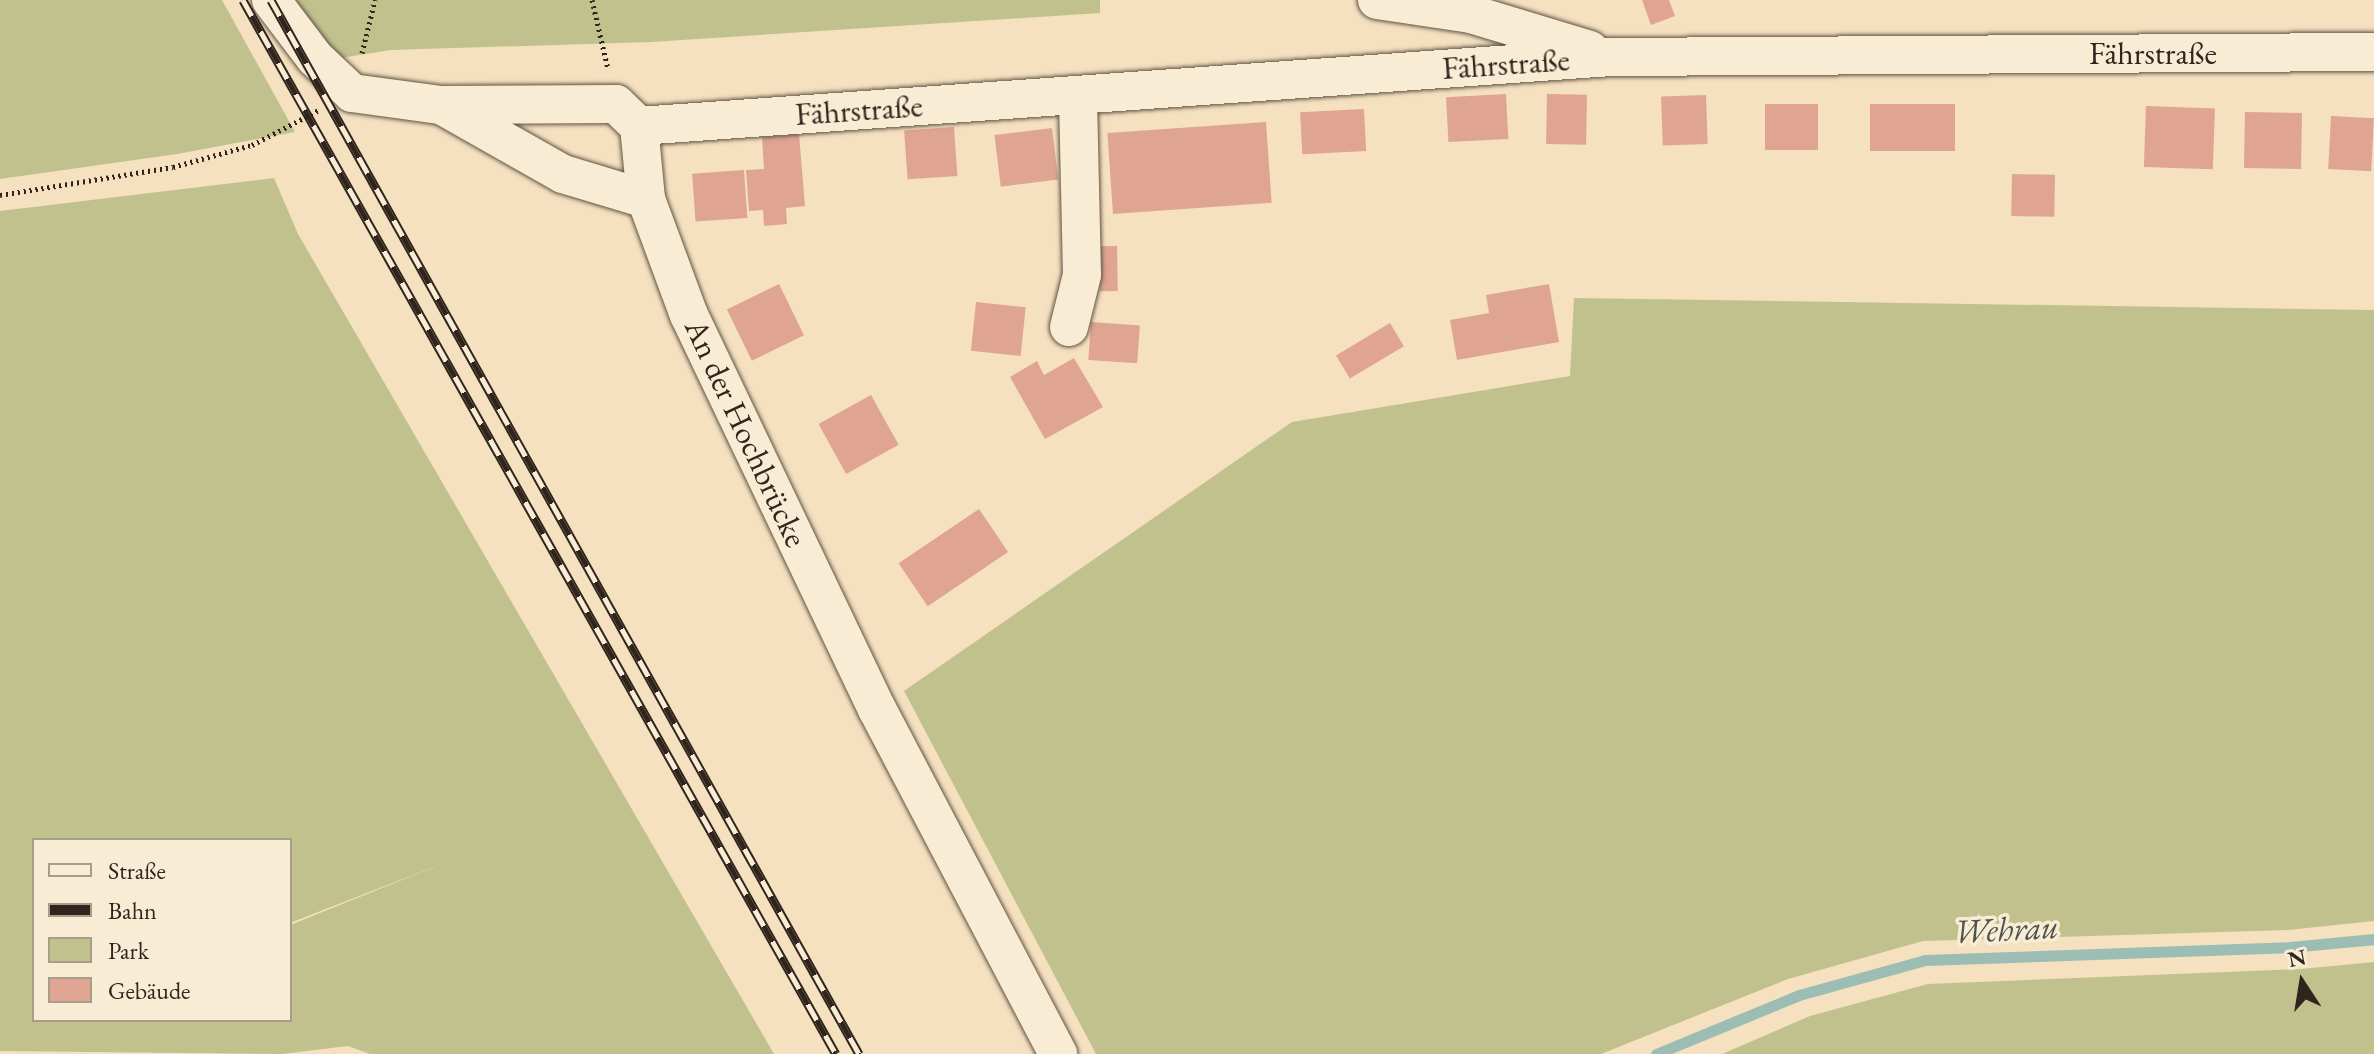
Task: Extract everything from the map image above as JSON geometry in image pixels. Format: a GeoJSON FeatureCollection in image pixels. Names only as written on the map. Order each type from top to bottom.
{"type":"FeatureCollection","features":[{"type":"Feature","properties":{"kind":"street"},"geometry":{"type":"LineString","coordinates":[[271,0],[315,58],[352,93],[441,105],[563,174],[646,199],[627,115]]}},
{"type":"Feature","properties":{"kind":"street"},"geometry":{"type":"LineString","coordinates":[[1393,2],[1471,14],[1612,57]]}},
{"type":"Feature","properties":{"kind":"street","name":"Fährstraße"},"geometry":{"type":"LineString","coordinates":[[441,105],[627,115],[1078,95],[1612,57],[2374,52]]}},
{"type":"Feature","properties":{"kind":"street"},"geometry":{"type":"LineString","coordinates":[[1069,327],[1082,275],[1078,95]]}},
{"type":"Feature","properties":{"kind":"street","name":"An der Hochbrücke"},"geometry":{"type":"LineString","coordinates":[[646,199],[689,315],[870,695],[1058,1054]]}},
{"type":"Feature","properties":{"kind":"path"},"geometry":{"type":"LineString","coordinates":[[0,195],[173,167],[252,145],[352,93],[375,0]]}},
{"type":"Feature","properties":{"kind":"path"},"geometry":{"type":"LineString","coordinates":[[592,0],[627,115]]}},
{"type":"Feature","properties":{"kind":"green space"},"geometry":{"type":"Polygon","coordinates":[[[0,0],[222,0],[295,132],[177,154],[0,179],[0,0]]]}},
{"type":"Feature","properties":{"kind":"green space"},"geometry":{"type":"Polygon","coordinates":[[[294,0],[1100,0],[1100,13],[651,42],[391,50],[328,60],[294,0]]]}},
{"type":"Feature","properties":{"kind":"green space"},"geometry":{"type":"Polygon","coordinates":[[[274,178],[298,234],[774,1054],[370,1054],[348,1046],[282,1054],[0,1051],[0,211],[274,178]]]}},
{"type":"Feature","properties":{"kind":"green space"},"geometry":{"type":"Polygon","coordinates":[[[1574,298],[2374,310],[2374,921],[2288,930],[1923,941],[1788,979],[1601,1054],[1096,1054],[904,691],[1292,422],[1570,376],[1574,298]]]}},
{"type":"Feature","properties":{"kind":"green space"},"geometry":{"type":"Polygon","coordinates":[[[2374,962],[2374,1054],[1722,1054],[1810,1016],[1928,984],[2301,969],[2374,962]]]}},
{"type":"Feature","properties":{"kind":"building"},"geometry":{"type":"Polygon","coordinates":[[[1642,0],[1669,0],[1675,16],[1651,25],[1642,0]]]}},
{"type":"Feature","properties":{"kind":"building"},"geometry":{"type":"Polygon","coordinates":[[[1506,94],[1508,139],[1448,142],[1446,97],[1506,94]]]}},
{"type":"Feature","properties":{"kind":"building"},"geometry":{"type":"Polygon","coordinates":[[[1547,94],[1587,95],[1586,145],[1546,144],[1547,94]]]}},
{"type":"Feature","properties":{"kind":"building"},"geometry":{"type":"Polygon","coordinates":[[[1706,95],[1708,144],[1663,146],[1661,97],[1706,95]]]}},
{"type":"Feature","properties":{"kind":"building"},"geometry":{"type":"Polygon","coordinates":[[[1765,104],[1818,104],[1818,150],[1765,150],[1765,104]]]}},
{"type":"Feature","properties":{"kind":"building"},"geometry":{"type":"Polygon","coordinates":[[[1870,104],[1955,104],[1955,151],[1870,151],[1870,104]]]}},
{"type":"Feature","properties":{"kind":"building"},"geometry":{"type":"Polygon","coordinates":[[[2146,106],[2215,108],[2213,169],[2144,167],[2146,106]]]}},
{"type":"Feature","properties":{"kind":"building"},"geometry":{"type":"Polygon","coordinates":[[[1364,109],[1366,151],[1302,154],[1300,112],[1364,109]]]}},
{"type":"Feature","properties":{"kind":"building"},"geometry":{"type":"Polygon","coordinates":[[[2245,112],[2302,113],[2301,169],[2244,168],[2245,112]]]}},
{"type":"Feature","properties":{"kind":"building"},"geometry":{"type":"Polygon","coordinates":[[[2331,116],[2374,118],[2371,171],[2328,169],[2331,116]]]}},
{"type":"Feature","properties":{"kind":"building"},"geometry":{"type":"Polygon","coordinates":[[[1266,122],[1272,203],[1113,214],[1107,133],[1266,122]]]}},
{"type":"Feature","properties":{"kind":"building"},"geometry":{"type":"Polygon","coordinates":[[[954,127],[957,176],[908,179],[904,130],[954,127]]]}},
{"type":"Feature","properties":{"kind":"building"},"geometry":{"type":"Polygon","coordinates":[[[1052,128],[1058,180],[1001,187],[994,135],[1052,128]]]}},
{"type":"Feature","properties":{"kind":"building"},"geometry":{"type":"Polygon","coordinates":[[[799,134],[805,206],[786,208],[787,224],[764,226],[763,210],[749,211],[746,170],[764,169],[762,137],[799,134]]]}},
{"type":"Feature","properties":{"kind":"building"},"geometry":{"type":"Polygon","coordinates":[[[744,170],[747,218],[695,222],[692,174],[744,170]]]}},
{"type":"Feature","properties":{"kind":"building"},"geometry":{"type":"Polygon","coordinates":[[[2012,174],[2055,175],[2054,217],[2011,216],[2012,174]]]}},
{"type":"Feature","properties":{"kind":"building"},"geometry":{"type":"Polygon","coordinates":[[[1099,246],[1117,246],[1118,291],[1100,291],[1099,246]]]}},
{"type":"Feature","properties":{"kind":"building"},"geometry":{"type":"Polygon","coordinates":[[[779,284],[804,335],[752,361],[727,309],[779,284]]]}},
{"type":"Feature","properties":{"kind":"building"},"geometry":{"type":"Polygon","coordinates":[[[1549,284],[1559,342],[1457,360],[1450,320],[1489,313],[1486,295],[1549,284]]]}},
{"type":"Feature","properties":{"kind":"building"},"geometry":{"type":"Polygon","coordinates":[[[976,302],[1026,307],[1021,356],[971,351],[976,302]]]}},
{"type":"Feature","properties":{"kind":"building"},"geometry":{"type":"Polygon","coordinates":[[[1091,322],[1140,325],[1137,363],[1088,360],[1091,322]]]}},
{"type":"Feature","properties":{"kind":"building"},"geometry":{"type":"Polygon","coordinates":[[[1390,323],[1404,346],[1350,379],[1336,355],[1390,323]]]}},
{"type":"Feature","properties":{"kind":"building"},"geometry":{"type":"Polygon","coordinates":[[[1074,358],[1103,407],[1045,439],[1010,377],[1037,361],[1044,375],[1074,358]]]}},
{"type":"Feature","properties":{"kind":"building"},"geometry":{"type":"Polygon","coordinates":[[[871,395],[899,445],[846,474],[819,424],[871,395]]]}},
{"type":"Feature","properties":{"kind":"building"},"geometry":{"type":"Polygon","coordinates":[[[979,509],[1008,552],[928,606],[899,563],[979,509]]]}},
{"type":"Feature","properties":{"kind":"waterway","name":"Wehrau"},"geometry":{"type":"LineString","coordinates":[[1656,1054],[1799,995],[1925,960],[2290,947],[2374,939]]}},
{"type":"Feature","properties":{"kind":"railway"},"geometry":{"type":"LineString","coordinates":[[243,0],[836,1054]]}},
{"type":"Feature","properties":{"kind":"railway"},"geometry":{"type":"LineString","coordinates":[[271,0],[859,1054]]}}]}
